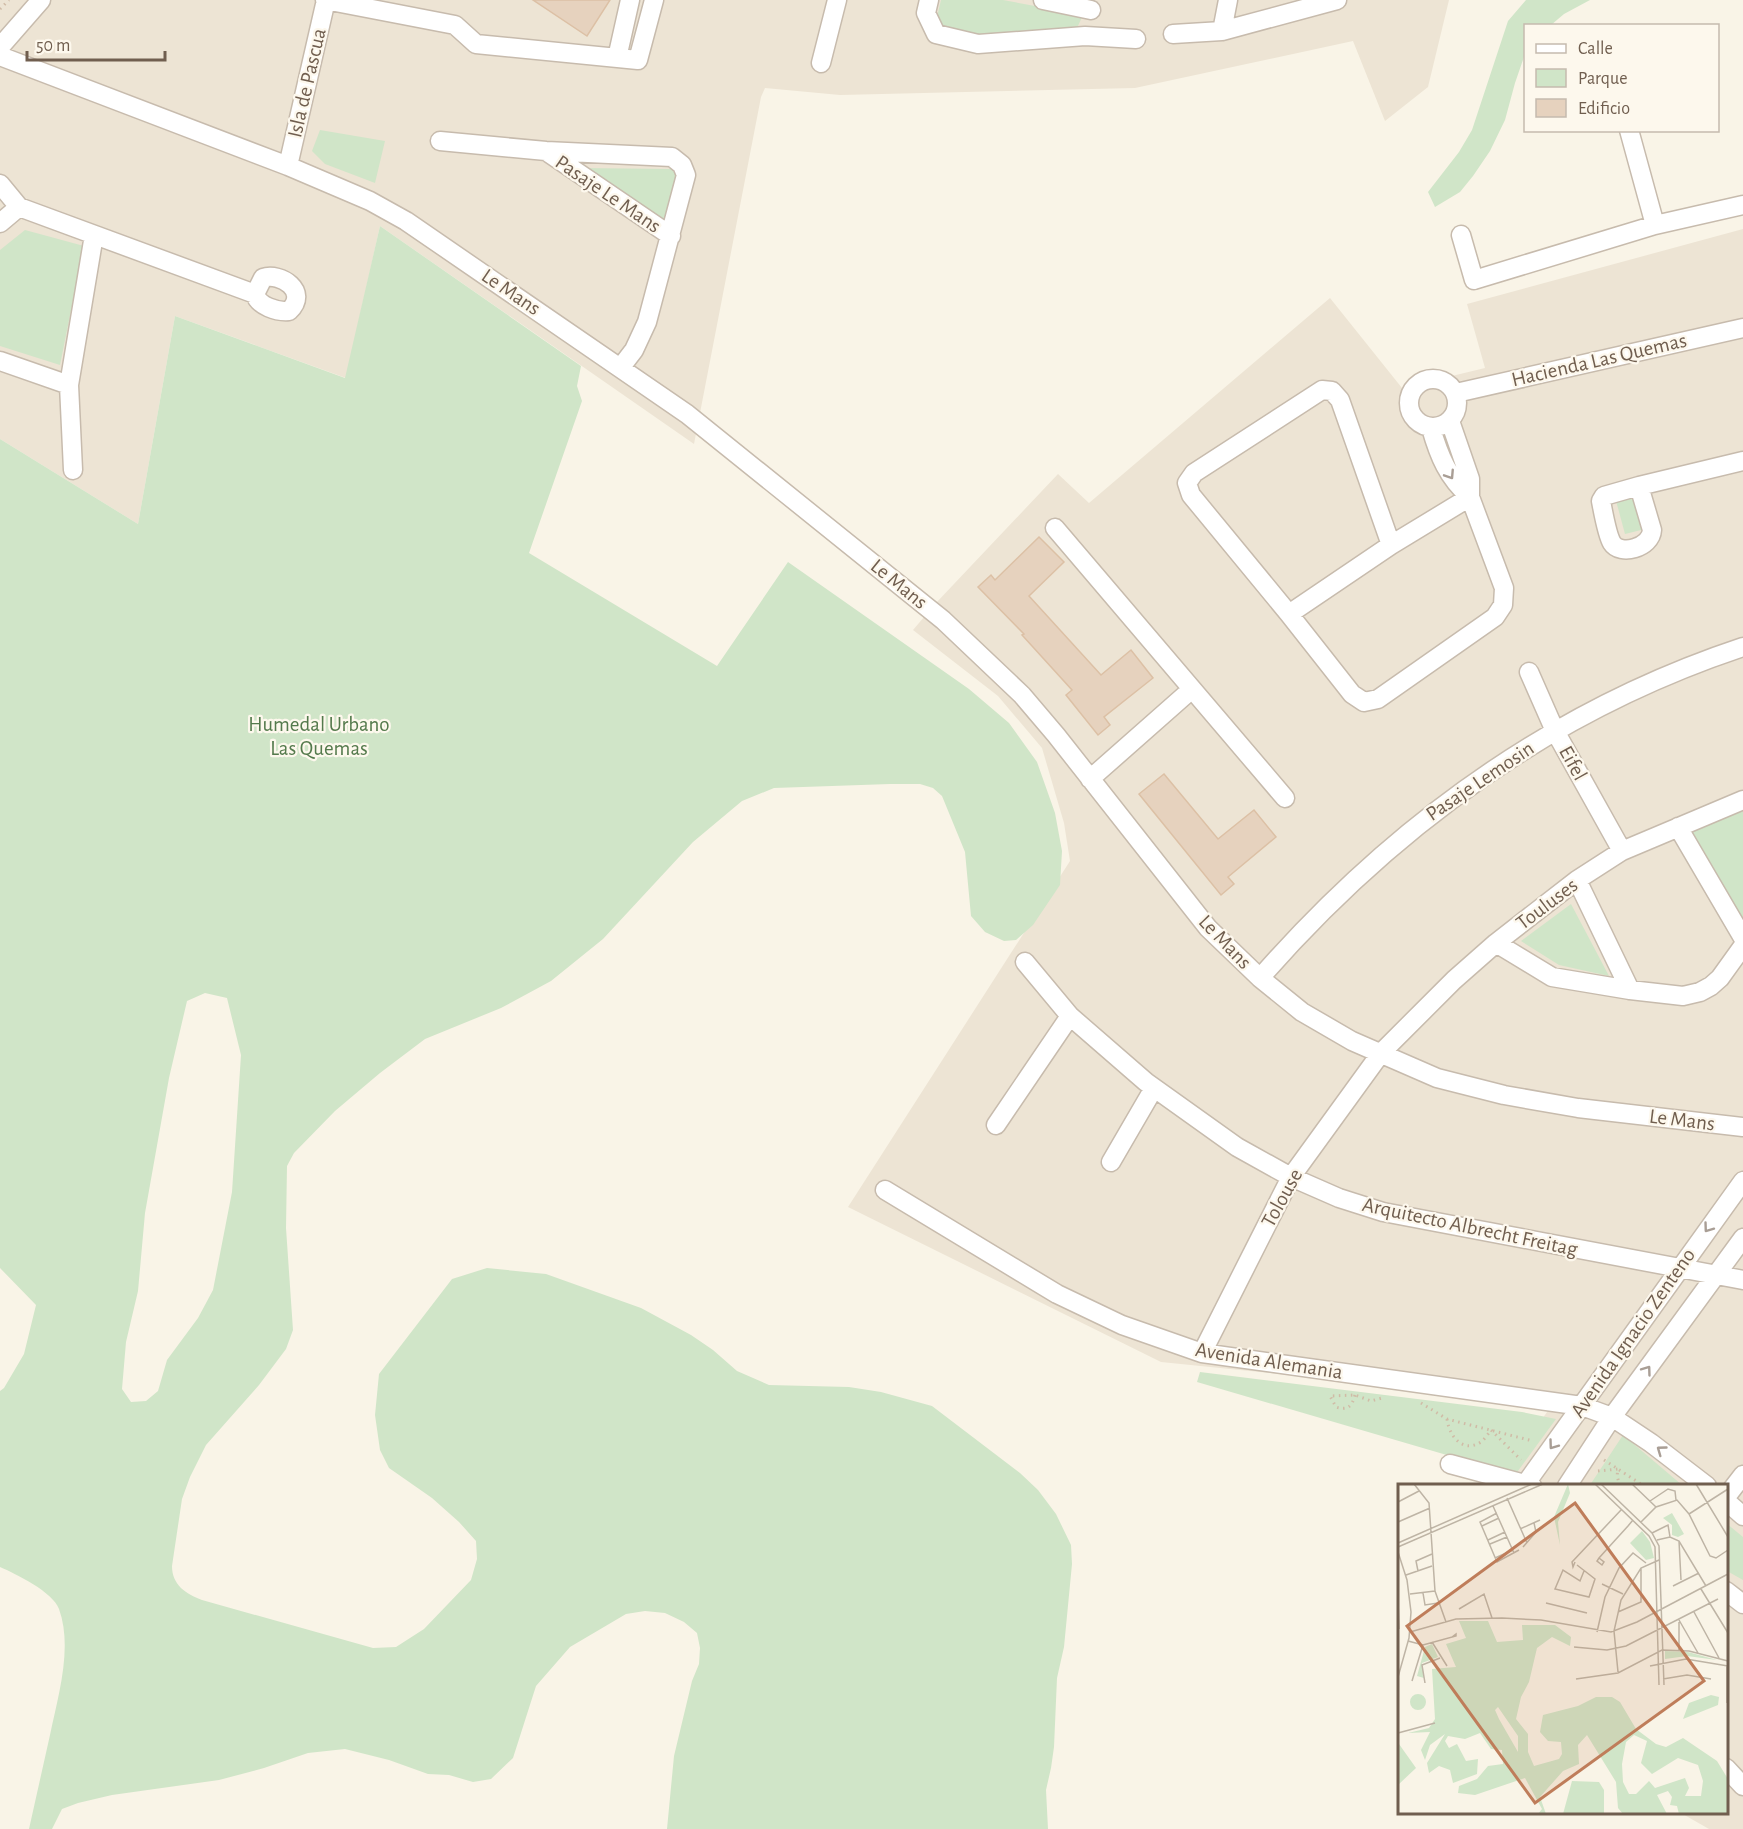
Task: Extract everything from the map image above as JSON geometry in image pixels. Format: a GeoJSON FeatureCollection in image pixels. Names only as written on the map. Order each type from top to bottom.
{"type":"FeatureCollection","features":[{"type":"Feature","properties":{"kind":"street"},"geometry":{"type":"LineString","coordinates":[[0,47],[41,0]]}},
{"type":"Feature","properties":{"kind":"street"},"geometry":{"type":"LineString","coordinates":[[325,0],[455,25],[476,44],[638,60],[654,0]]}},
{"type":"Feature","properties":{"kind":"street","name":"Isla de Pascua"},"geometry":{"type":"LineString","coordinates":[[288,166],[325,0]]}},
{"type":"Feature","properties":{"kind":"street"},"geometry":{"type":"LineString","coordinates":[[617,58],[630,0]]}},
{"type":"Feature","properties":{"kind":"street"},"geometry":{"type":"LineString","coordinates":[[821,63],[837,0]]}},
{"type":"Feature","properties":{"kind":"street"},"geometry":{"type":"LineString","coordinates":[[929,0],[926,13],[936,34],[978,44],[1084,36],[1136,39]]}},
{"type":"Feature","properties":{"kind":"street"},"geometry":{"type":"LineString","coordinates":[[1043,0],[1092,5],[1084,36]]}},
{"type":"Feature","properties":{"kind":"street"},"geometry":{"type":"LineString","coordinates":[[1222,32],[1228,0]]}},
{"type":"Feature","properties":{"kind":"street"},"geometry":{"type":"LineString","coordinates":[[1173,34],[1222,32],[1337,0]]}},
{"type":"Feature","properties":{"kind":"street","name":"Le Mans"},"geometry":{"type":"LineString","coordinates":[[0,56],[288,166],[370,201],[405,220],[687,414],[943,620],[1022,695],[1208,928],[1281,996],[1317,1021],[1352,1041],[1437,1078],[1504,1095],[1578,1108],[1743,1127]]}},
{"type":"Feature","properties":{"kind":"street"},"geometry":{"type":"LineString","coordinates":[[1630,132],[1655,225]]}},
{"type":"Feature","properties":{"kind":"street","name":"Pasaje Le Mans"},"geometry":{"type":"LineString","coordinates":[[440,141],[546,151],[672,157],[682,165],[686,175],[647,322],[634,350],[621,367]]}},
{"type":"Feature","properties":{"kind":"street","name":"Pasaje Le Mans"},"geometry":{"type":"LineString","coordinates":[[546,151],[671,236]]}},
{"type":"Feature","properties":{"kind":"street"},"geometry":{"type":"LineString","coordinates":[[0,184],[19,207],[255,294]]}},
{"type":"Feature","properties":{"kind":"street"},"geometry":{"type":"LineString","coordinates":[[1461,235],[1474,280],[1655,225],[1743,205]]}},
{"type":"Feature","properties":{"kind":"street"},"geometry":{"type":"LineString","coordinates":[[0,223],[19,207]]}},
{"type":"Feature","properties":{"kind":"street"},"geometry":{"type":"LineString","coordinates":[[73,470],[69,385],[94,235]]}},
{"type":"Feature","properties":{"kind":"street","name":"Hacienda Las Quemas"},"geometry":{"type":"LineString","coordinates":[[1456,393],[1743,328]]}},
{"type":"Feature","properties":{"kind":"street"},"geometry":{"type":"LineString","coordinates":[[0,361],[69,385]]}},
{"type":"Feature","properties":{"kind":"street"},"geometry":{"type":"LineString","coordinates":[[1430,378],[1450,384],[1456,393],[1458,403],[1456,413],[1450,421],[1442,427],[1431,428],[1421,425],[1409,409],[1409,399],[1413,389],[1430,378]]}},
{"type":"Feature","properties":{"kind":"street"},"geometry":{"type":"LineString","coordinates":[[1391,545],[1340,400],[1332,391],[1322,390],[1194,473],[1187,483],[1191,495],[1352,694],[1364,702],[1378,699],[1495,617],[1503,605],[1504,588],[1470,497],[1470,479],[1450,421]]}},
{"type":"Feature","properties":{"kind":"street"},"geometry":{"type":"LineString","coordinates":[[1431,428],[1442,463],[1458,487],[1470,497]]}},
{"type":"Feature","properties":{"kind":"street"},"geometry":{"type":"LineString","coordinates":[[1639,486],[1743,461]]}},
{"type":"Feature","properties":{"kind":"street"},"geometry":{"type":"LineString","coordinates":[[1289,614],[1391,545],[1470,497]]}},
{"type":"Feature","properties":{"kind":"street"},"geometry":{"type":"LineString","coordinates":[[1055,528],[1285,798]]}},
{"type":"Feature","properties":{"kind":"street","name":"Pasaje Lemosin"},"geometry":{"type":"LineString","coordinates":[[1260,978],[1329,903],[1404,836],[1480,778],[1555,731],[1639,688],[1743,647]]}},
{"type":"Feature","properties":{"kind":"street","name":"Eifel"},"geometry":{"type":"LineString","coordinates":[[1529,672],[1555,731],[1622,851]]}},
{"type":"Feature","properties":{"kind":"street"},"geometry":{"type":"LineString","coordinates":[[1090,779],[1192,689]]}},
{"type":"Feature","properties":{"kind":"street","name":"Touluses"},"geometry":{"type":"LineString","coordinates":[[1381,1053],[1454,980],[1496,943],[1577,880],[1622,851],[1743,800]]}},
{"type":"Feature","properties":{"kind":"street"},"geometry":{"type":"LineString","coordinates":[[1678,827],[1743,938]]}},
{"type":"Feature","properties":{"kind":"street"},"geometry":{"type":"LineString","coordinates":[[1577,880],[1630,990]]}},
{"type":"Feature","properties":{"kind":"street"},"geometry":{"type":"LineString","coordinates":[[1496,943],[1552,977],[1674,996],[1700,992],[1711,986],[1720,978],[1743,946]]}},
{"type":"Feature","properties":{"kind":"street","name":"Arquitecto Albrecht Freitag"},"geometry":{"type":"LineString","coordinates":[[1025,962],[1070,1016],[1154,1088],[1237,1147],[1291,1177],[1339,1198],[1383,1212],[1743,1280]]}},
{"type":"Feature","properties":{"kind":"street"},"geometry":{"type":"LineString","coordinates":[[996,1125],[1070,1016]]}},
{"type":"Feature","properties":{"kind":"street","name":"Tolouse"},"geometry":{"type":"LineString","coordinates":[[1202,1353],[1291,1177],[1381,1053]]}},
{"type":"Feature","properties":{"kind":"street"},"geometry":{"type":"LineString","coordinates":[[1111,1162],[1154,1088]]}},
{"type":"Feature","properties":{"kind":"street","name":"Avenida Ignacio Zenteno"},"geometry":{"type":"LineString","coordinates":[[1529,1482],[1552,1446],[1743,1181]]}},
{"type":"Feature","properties":{"kind":"street","name":"Avenida Alemania"},"geometry":{"type":"LineString","coordinates":[[885,1190],[1057,1294],[1122,1325],[1202,1353],[1582,1406],[1612,1417]]}},
{"type":"Feature","properties":{"kind":"street","name":"Avenida Ignacio Zenteno"},"geometry":{"type":"LineString","coordinates":[[1569,1484],[1612,1417],[1743,1238]]}},
{"type":"Feature","properties":{"kind":"street"},"geometry":{"type":"LineString","coordinates":[[1612,1417],[1706,1484]]}},
{"type":"Feature","properties":{"kind":"street"},"geometry":{"type":"LineString","coordinates":[[1450,1464],[1529,1482]]}},
{"type":"Feature","properties":{"kind":"street"},"geometry":{"type":"LineString","coordinates":[[1728,1496],[1743,1475]]}},
{"type":"Feature","properties":{"kind":"street"},"geometry":{"type":"LineString","coordinates":[[1728,1501],[1743,1516]]}},
{"type":"Feature","properties":{"kind":"street"},"geometry":{"type":"LineString","coordinates":[[1728,1593],[1743,1604]]}},
{"type":"Feature","properties":{"kind":"street"},"geometry":{"type":"LineString","coordinates":[[1728,1770],[1743,1786]]}},
{"type":"Feature","properties":{"kind":"path"},"geometry":{"type":"LineString","coordinates":[[0,9],[9,0]]}},
{"type":"Feature","properties":{"kind":"path"},"geometry":{"type":"LineString","coordinates":[[1355,1395],[1353,1403],[1348,1408],[1342,1409],[1336,1407],[1330,1396],[1355,1395],[1371,1401],[1384,1398]]}},
{"type":"Feature","properties":{"kind":"path"},"geometry":{"type":"LineString","coordinates":[[1415,1401],[1447,1419],[1552,1446]]}},
{"type":"Feature","properties":{"kind":"path"},"geometry":{"type":"LineString","coordinates":[[1447,1419],[1453,1438],[1463,1445],[1474,1445],[1482,1441],[1491,1430]]}},
{"type":"Feature","properties":{"kind":"path"},"geometry":{"type":"LineString","coordinates":[[1491,1430],[1529,1482]]}},
{"type":"Feature","properties":{"kind":"path"},"geometry":{"type":"LineString","coordinates":[[1590,1451],[1642,1484]]}},
{"type":"Feature","properties":{"kind":"path"},"geometry":{"type":"LineString","coordinates":[[1618,1469],[1620,1484]]}},
{"type":"Feature","properties":{"kind":"shaded area"},"geometry":{"type":"Polygon","coordinates":[[[0,0],[1449,0],[1428,87],[1385,121],[1353,41],[1135,88],[840,95],[765,88],[761,97],[694,444],[380,226],[346,378],[175,316],[138,524],[0,439],[0,0]]]}},
{"type":"Feature","properties":{"kind":"shaded area"},"geometry":{"type":"Polygon","coordinates":[[[1743,229],[1743,1829],[1709,1829],[1683,1814],[1728,1814],[1728,1484],[1497,1484],[1554,1402],[1161,1362],[848,1207],[1070,861],[1064,823],[1042,748],[998,696],[913,630],[1058,474],[1089,503],[1330,298],[1402,388],[1485,368],[1467,304],[1743,229]]]}},
{"type":"Feature","properties":{"kind":"green space"},"geometry":{"type":"Polygon","coordinates":[[[941,0],[1003,0],[1083,15],[1077,28],[979,37],[945,28],[937,17],[941,0]]]}},
{"type":"Feature","properties":{"kind":"green space"},"geometry":{"type":"Polygon","coordinates":[[[1526,0],[1590,0],[1564,14],[1552,24],[1524,24],[1524,57],[1505,120],[1490,151],[1460,192],[1435,207],[1428,192],[1459,152],[1472,130],[1508,21],[1526,0]]]}},
{"type":"Feature","properties":{"kind":"green space"},"geometry":{"type":"Polygon","coordinates":[[[320,130],[385,141],[375,183],[325,164],[312,151],[320,130]]]}},
{"type":"Feature","properties":{"kind":"green space"},"geometry":{"type":"Polygon","coordinates":[[[579,168],[672,169],[679,180],[668,227],[579,168]]]}},
{"type":"Feature","properties":{"kind":"green space","name":"Humedal Urbano Las Quemas"},"geometry":{"type":"Polygon","coordinates":[[[380,226],[581,366],[577,386],[582,401],[529,553],[717,666],[788,562],[969,689],[1009,723],[1037,762],[1055,813],[1062,851],[1060,885],[1033,925],[1016,940],[1004,941],[985,932],[971,916],[965,852],[942,796],[933,788],[920,784],[890,784],[774,788],[742,801],[693,842],[603,939],[551,981],[501,1008],[425,1039],[380,1073],[335,1111],[294,1153],[287,1166],[286,1228],[293,1330],[286,1349],[259,1385],[206,1445],[190,1477],[182,1499],[172,1566],[174,1578],[185,1592],[202,1600],[373,1648],[396,1647],[424,1629],[471,1580],[477,1559],[476,1541],[432,1498],[389,1468],[380,1450],[375,1415],[379,1374],[452,1279],[487,1268],[546,1274],[641,1308],[691,1335],[737,1371],[769,1385],[849,1387],[881,1392],[932,1406],[1020,1473],[1038,1490],[1056,1514],[1071,1545],[1072,1564],[1064,1647],[1057,1678],[1054,1747],[1046,1790],[1048,1829],[667,1829],[674,1756],[692,1681],[699,1664],[700,1648],[697,1633],[684,1622],[665,1613],[645,1611],[626,1614],[570,1647],[536,1686],[513,1758],[491,1779],[473,1782],[449,1775],[428,1774],[389,1760],[345,1749],[308,1753],[219,1780],[112,1795],[78,1803],[62,1809],[52,1829],[29,1829],[60,1688],[65,1640],[59,1609],[50,1596],[33,1584],[0,1567],[0,1391],[24,1354],[36,1305],[0,1268],[0,439],[138,524],[175,316],[345,378],[380,226]],[[205,993],[187,1001],[169,1078],[145,1213],[138,1291],[126,1342],[122,1389],[131,1402],[146,1401],[158,1391],[167,1360],[198,1318],[213,1290],[232,1192],[241,1055],[227,998],[205,993]]]}},
{"type":"Feature","properties":{"kind":"green space"},"geometry":{"type":"Polygon","coordinates":[[[25,230],[84,246],[60,365],[0,346],[0,250],[25,230]]]}},
{"type":"Feature","properties":{"kind":"green space"},"geometry":{"type":"Polygon","coordinates":[[[1639,491],[1649,528],[1625,534],[1615,497],[1639,491]]]}},
{"type":"Feature","properties":{"kind":"green space"},"geometry":{"type":"Polygon","coordinates":[[[1743,811],[1743,922],[1688,833],[1743,811]]]}},
{"type":"Feature","properties":{"kind":"green space"},"geometry":{"type":"Polygon","coordinates":[[[1571,904],[1609,976],[1559,965],[1521,941],[1571,904]]]}},
{"type":"Feature","properties":{"kind":"green space"},"geometry":{"type":"Polygon","coordinates":[[[1200,1372],[1522,1412],[1556,1419],[1515,1475],[1197,1382],[1200,1372]]]}},
{"type":"Feature","properties":{"kind":"green space"},"geometry":{"type":"Polygon","coordinates":[[[1623,1435],[1681,1484],[1591,1484],[1623,1435]]]}},
{"type":"Feature","properties":{"kind":"green space"},"geometry":{"type":"Polygon","coordinates":[[[1728,1525],[1743,1537],[1743,1580],[1728,1572],[1728,1525]]]}},
{"type":"Feature","properties":{"kind":"building"},"geometry":{"type":"Polygon","coordinates":[[[533,0],[610,0],[587,36],[533,0]]]}},
{"type":"Feature","properties":{"kind":"building"},"geometry":{"type":"Polygon","coordinates":[[[1039,537],[1064,562],[1029,596],[1101,675],[1131,650],[1153,678],[1104,717],[1110,725],[1098,735],[1066,695],[1072,690],[1022,635],[1024,634],[978,587],[991,575],[995,580],[1039,537]]]}},
{"type":"Feature","properties":{"kind":"building"},"geometry":{"type":"Polygon","coordinates":[[[1164,774],[1218,839],[1254,810],[1276,837],[1228,877],[1234,884],[1221,895],[1139,794],[1164,774]]]}}]}
